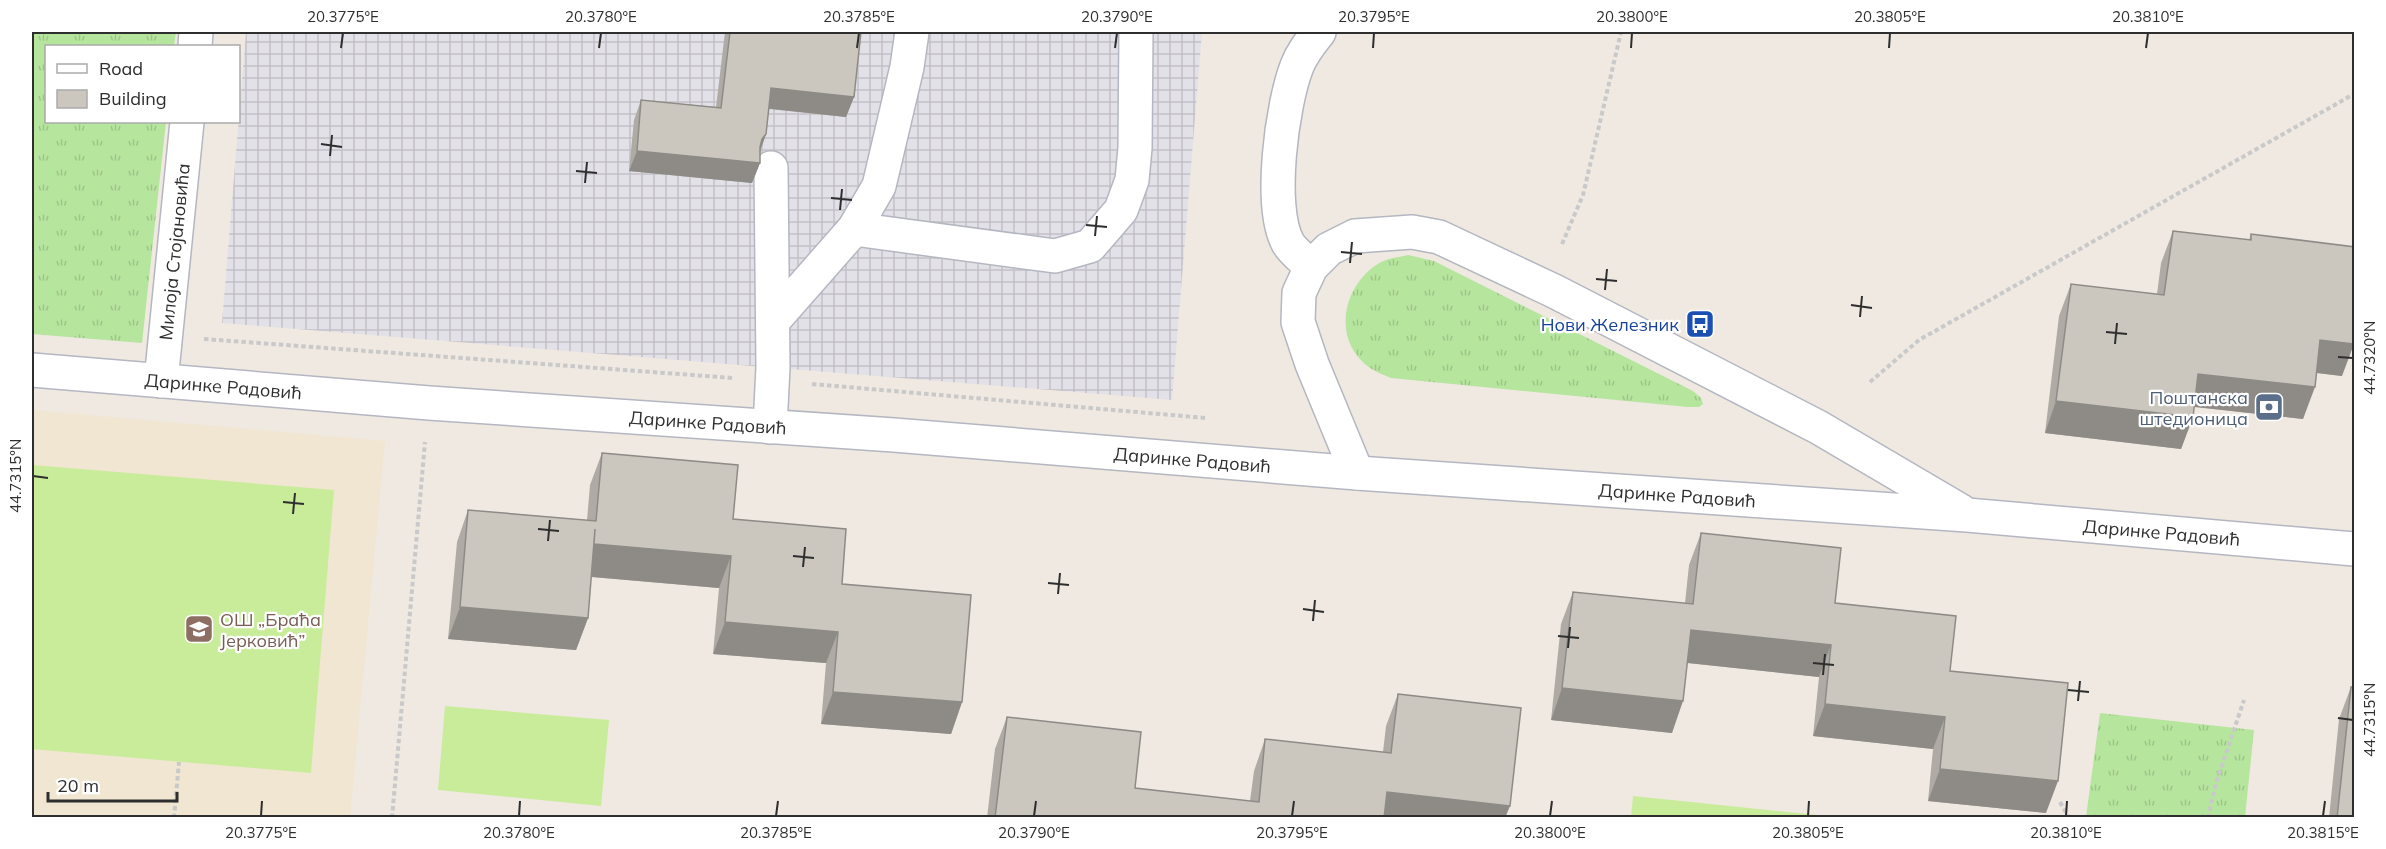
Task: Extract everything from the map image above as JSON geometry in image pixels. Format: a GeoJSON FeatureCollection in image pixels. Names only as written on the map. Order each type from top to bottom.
{"type":"FeatureCollection","features":[{"type":"Feature","properties":{"kind":"street"},"geometry":{"type":"LineString","coordinates":[[773,321],[854,229],[879,186],[907,67],[912,32]]}},
{"type":"Feature","properties":{"kind":"street"},"geometry":{"type":"LineString","coordinates":[[854,229],[1055,256],[1090,246],[1121,210],[1132,180],[1136,148],[1136,32]]}},
{"type":"Feature","properties":{"kind":"street"},"geometry":{"type":"LineString","coordinates":[[1311,267],[1289,244],[1281,224],[1278,197],[1281,142],[1289,92],[1304,50],[1319,32]]}},
{"type":"Feature","properties":{"kind":"street","name":"Милоја Стојановића"},"geometry":{"type":"LineString","coordinates":[[161,381],[187,123]]}},
{"type":"Feature","properties":{"kind":"street"},"geometry":{"type":"LineString","coordinates":[[770,427],[773,321],[771,168]]}},
{"type":"Feature","properties":{"kind":"street"},"geometry":{"type":"LineString","coordinates":[[1357,473],[1312,364],[1298,322],[1299,293],[1311,267],[1329,249],[1355,236],[1412,232],[1438,237],[1554,291],[1818,427],[1967,515]]}},
{"type":"Feature","properties":{"kind":"street","name":"Даринке Радовић"},"geometry":{"type":"LineString","coordinates":[[32,370],[429,403],[1357,473],[1967,515],[2355,549]]}},
{"type":"Feature","properties":{"kind":"path"},"geometry":{"type":"LineString","coordinates":[[1562,244],[1583,195],[1621,32]]}},
{"type":"Feature","properties":{"kind":"path"},"geometry":{"type":"LineString","coordinates":[[1870,382],[1919,340],[2355,94]]}},
{"type":"Feature","properties":{"kind":"path"},"geometry":{"type":"LineString","coordinates":[[166,336],[772,381],[1206,418]]}},
{"type":"Feature","properties":{"kind":"path"},"geometry":{"type":"LineString","coordinates":[[392,818],[429,403]]}},
{"type":"Feature","properties":{"kind":"path"},"geometry":{"type":"LineString","coordinates":[[2208,818],[2216,783],[2244,700]]}},
{"type":"Feature","properties":{"kind":"path"},"geometry":{"type":"LineString","coordinates":[[174,818],[179,762]]}},
{"type":"Feature","properties":{"kind":"path"},"geometry":{"type":"LineString","coordinates":[[2060,802],[2068,818]]}},
{"type":"Feature","properties":{"kind":"shaded area"},"geometry":{"type":"Polygon","coordinates":[[[246,32],[1202,32],[1172,400],[222,323],[246,32]]]}},
{"type":"Feature","properties":{"kind":"shaded area","name":"ОШ „Браћа Јерковић”"},"geometry":{"type":"Polygon","coordinates":[[[32,410],[385,441],[350,817],[32,817],[32,410]]]}},
{"type":"Feature","properties":{"kind":"green space"},"geometry":{"type":"Polygon","coordinates":[[[32,32],[176,32],[174,45],[45,45],[45,123],[166,123],[142,343],[32,334],[32,32]]]}},
{"type":"Feature","properties":{"kind":"green space"},"geometry":{"type":"Polygon","coordinates":[[[1408,255],[1434,261],[1693,391],[1701,398],[1703,404],[1699,407],[1688,407],[1391,378],[1375,371],[1357,356],[1350,343],[1346,328],[1346,312],[1350,297],[1368,271],[1381,262],[1408,255]]]}},
{"type":"Feature","properties":{"kind":"green space","name":"ОШ „Браћа Јерковић”"},"geometry":{"type":"Polygon","coordinates":[[[32,465],[334,490],[311,773],[32,749],[32,465]]]}},
{"type":"Feature","properties":{"kind":"green space"},"geometry":{"type":"Polygon","coordinates":[[[445,706],[609,720],[601,806],[438,790],[445,706]]]}},
{"type":"Feature","properties":{"kind":"green space"},"geometry":{"type":"Polygon","coordinates":[[[2100,713],[2254,730],[2245,817],[2086,817],[2100,713]]]}},
{"type":"Feature","properties":{"kind":"green space"},"geometry":{"type":"Polygon","coordinates":[[[1633,796],[1837,817],[1631,817],[1633,796]]]}},
{"type":"Feature","properties":{"kind":"building"},"geometry":{"type":"Polygon","coordinates":[[[730,32],[861,32],[854,97],[771,88],[766,134],[760,147],[760,163],[637,151],[641,100],[721,108],[730,32]]]}},
{"type":"Feature","properties":{"kind":"building"},"geometry":{"type":"Polygon","coordinates":[[[2173,231],[2251,240],[2251,234],[2355,247],[2354,344],[2320,340],[2315,387],[2198,374],[2193,417],[2056,401],[2071,284],[2164,295],[2173,231]]]}},
{"type":"Feature","properties":{"kind":"building"},"geometry":{"type":"Polygon","coordinates":[[[602,453],[738,465],[733,519],[846,529],[842,584],[971,595],[962,702],[833,692],[838,632],[725,622],[731,556],[594,544],[595,529],[588,618],[460,607],[468,510],[596,521],[602,453]]]}},
{"type":"Feature","properties":{"kind":"building"},"geometry":{"type":"Polygon","coordinates":[[[1701,533],[1841,548],[1835,603],[1956,616],[1950,671],[2068,683],[2058,781],[1940,769],[1945,717],[1825,704],[1831,645],[1691,630],[1683,701],[1562,688],[1573,592],[1693,604],[1701,533]]]}},
{"type":"Feature","properties":{"kind":"building"},"geometry":{"type":"Polygon","coordinates":[[[2351,687],[2355,687],[2355,818],[2337,818],[2351,687]]]}},
{"type":"Feature","properties":{"kind":"building"},"geometry":{"type":"Polygon","coordinates":[[[1398,694],[1521,708],[1510,806],[1387,792],[1384,818],[995,818],[1007,717],[1141,732],[1135,788],[1259,802],[1265,739],[1391,753],[1398,694]]]}},
{"type":"Feature","properties":{"kind":"place","name":"Нови Железник"},"geometry":{"type":"Point","coordinates":[1700,324]}},
{"type":"Feature","properties":{"kind":"place","name":"Поштанска штедионица"},"geometry":{"type":"Point","coordinates":[2269,407]}},
{"type":"Feature","properties":{"kind":"place","name":"ОШ „Браћа Јерковић”"},"geometry":{"type":"Point","coordinates":[199,629]}}]}
